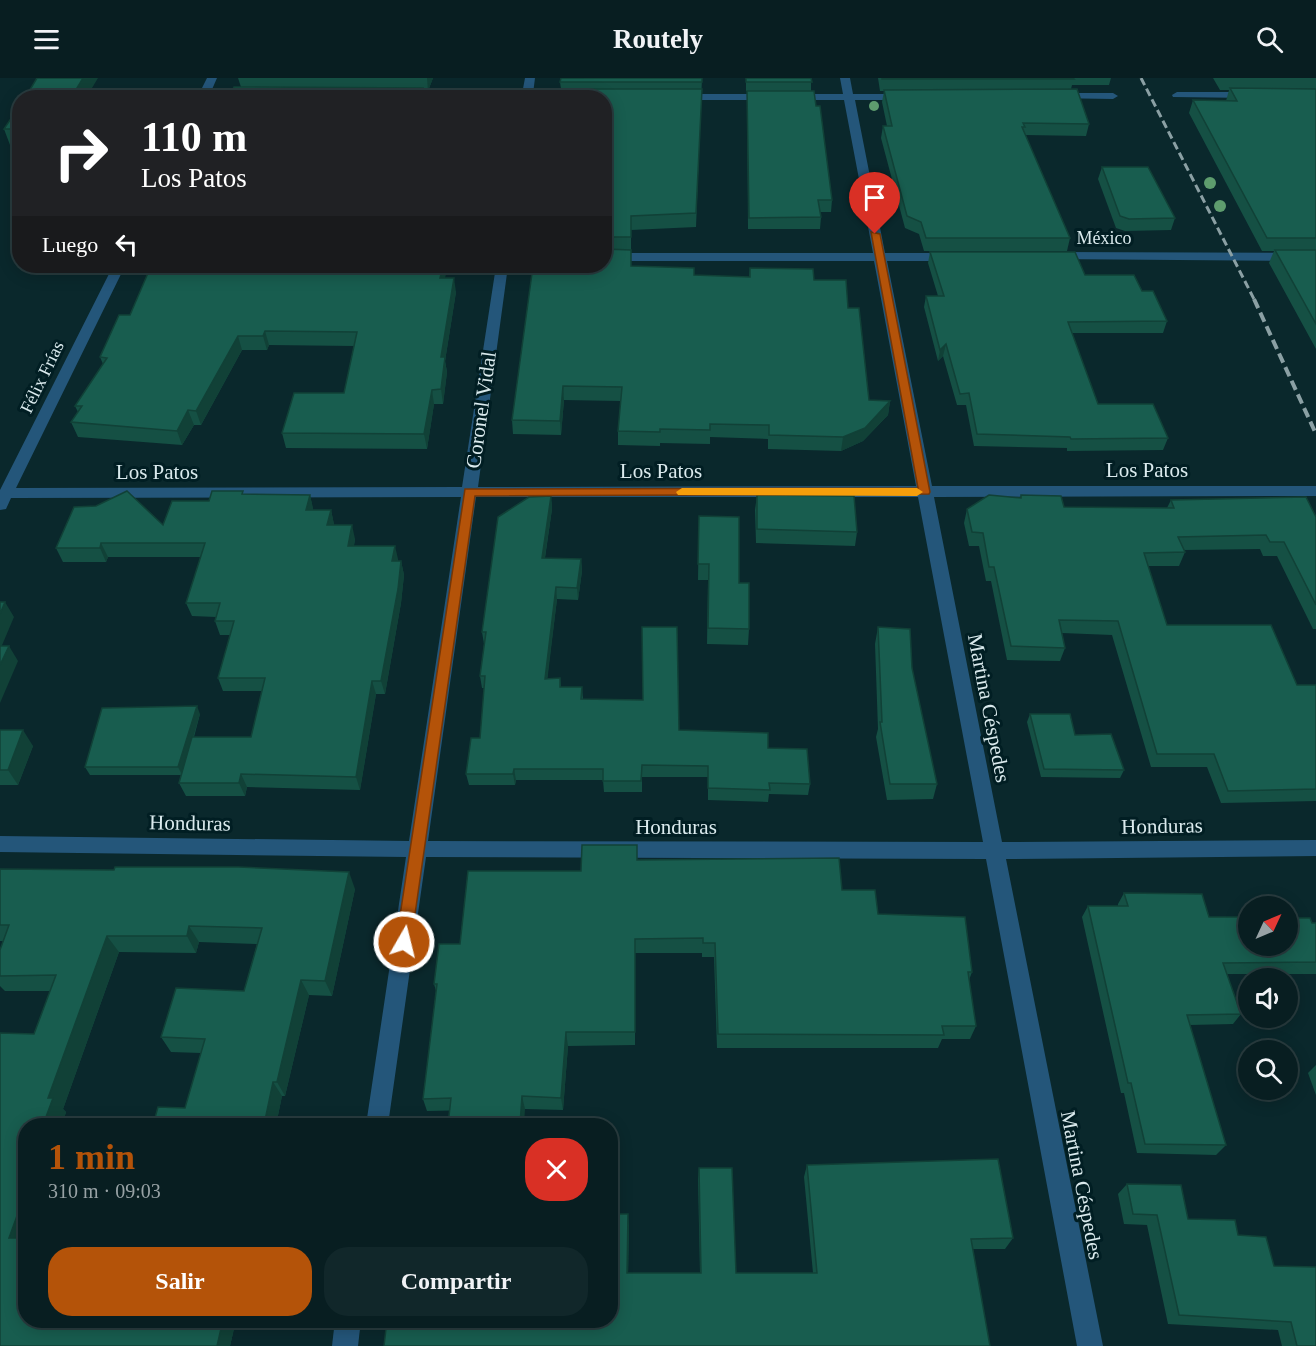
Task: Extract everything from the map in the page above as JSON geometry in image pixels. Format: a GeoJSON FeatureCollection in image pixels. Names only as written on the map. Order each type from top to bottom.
{"type":"FeatureCollection","features":[{"type":"Feature","properties":{"kind":"street","name":"Martina Céspedes"},"geometry":{"type":"LineString","coordinates":[[844,78],[1090,1346]]}},
{"type":"Feature","properties":{"kind":"street"},"geometry":{"type":"LineString","coordinates":[[1177,95],[1258,95]]}},
{"type":"Feature","properties":{"kind":"street"},"geometry":{"type":"LineString","coordinates":[[1044,96],[1113,96]]}},
{"type":"Feature","properties":{"kind":"street"},"geometry":{"type":"LineString","coordinates":[[670,98],[917,97]]}},
{"type":"Feature","properties":{"kind":"street"},"geometry":{"type":"LineString","coordinates":[[612,257],[962,256]]}},
{"type":"Feature","properties":{"kind":"street","name":"México"},"geometry":{"type":"LineString","coordinates":[[1045,256],[1316,257]]}},
{"type":"Feature","properties":{"kind":"street","name":"Félix Frías"},"geometry":{"type":"LineString","coordinates":[[3,499],[116,273]]}},
{"type":"Feature","properties":{"kind":"street","name":"Coronel Vidal"},"geometry":{"type":"LineString","coordinates":[[378,1118],[501,273]]}},
{"type":"Feature","properties":{"kind":"street","name":"Los Patos"},"geometry":{"type":"LineString","coordinates":[[3,499],[469,492],[1316,491]]}},
{"type":"Feature","properties":{"kind":"street","name":"Honduras"},"geometry":{"type":"LineString","coordinates":[[0,844],[417,851],[994,852],[1316,848]]}},
{"type":"Feature","properties":{"kind":"street"},"geometry":{"type":"LineString","coordinates":[[345,1346],[347,1328]]}},
{"type":"Feature","properties":{"kind":"building"},"geometry":{"type":"Polygon","coordinates":[[[37,78],[83,78],[76,90],[30,90],[37,78]]]}},
{"type":"Feature","properties":{"kind":"building"},"geometry":{"type":"Polygon","coordinates":[[[561,78],[702,78],[702,82],[560,82],[561,78]]]}},
{"type":"Feature","properties":{"kind":"building"},"geometry":{"type":"Polygon","coordinates":[[[746,78],[811,78],[812,82],[746,82],[746,78]]]}},
{"type":"Feature","properties":{"kind":"building"},"geometry":{"type":"Polygon","coordinates":[[[1073,78],[1074,79],[882,79],[1073,78]]]}},
{"type":"Feature","properties":{"kind":"building"},"geometry":{"type":"Polygon","coordinates":[[[234,87],[423,88],[422,90],[233,90],[234,87]]]}},
{"type":"Feature","properties":{"kind":"building"},"geometry":{"type":"Polygon","coordinates":[[[1230,88],[1316,89],[1316,238],[1267,238],[1193,100],[1237,101],[1230,88]]]}},
{"type":"Feature","properties":{"kind":"building"},"geometry":{"type":"Polygon","coordinates":[[[702,89],[696,213],[631,216],[631,237],[612,237],[612,90],[557,90],[702,89]]]}},
{"type":"Feature","properties":{"kind":"building"},"geometry":{"type":"Polygon","coordinates":[[[1077,89],[1089,124],[1023,123],[1025,127],[1022,127],[1070,238],[926,238],[921,222],[907,216],[883,126],[892,126],[884,90],[1077,89]]]}},
{"type":"Feature","properties":{"kind":"building"},"geometry":{"type":"Polygon","coordinates":[[[747,91],[814,91],[816,106],[820,106],[832,200],[818,200],[821,217],[749,218],[747,91]]]}},
{"type":"Feature","properties":{"kind":"building"},"geometry":{"type":"Polygon","coordinates":[[[12,117],[12,129],[4,129],[12,117]]]}},
{"type":"Feature","properties":{"kind":"building"},"geometry":{"type":"Polygon","coordinates":[[[1102,167],[1148,167],[1175,218],[1129,219],[1120,216],[1102,167]]]}},
{"type":"Feature","properties":{"kind":"building"},"geometry":{"type":"Polygon","coordinates":[[[612,249],[631,250],[631,266],[694,268],[694,275],[750,277],[750,268],[813,269],[814,280],[846,280],[848,308],[859,308],[869,400],[890,401],[865,428],[843,437],[769,435],[769,425],[710,424],[710,430],[618,431],[622,387],[563,386],[560,421],[512,420],[532,273],[612,273],[612,249]]]}},
{"type":"Feature","properties":{"kind":"building"},"geometry":{"type":"Polygon","coordinates":[[[1275,250],[1316,250],[1316,324],[1275,250]]]}},
{"type":"Feature","properties":{"kind":"building"},"geometry":{"type":"Polygon","coordinates":[[[930,252],[1075,252],[1085,275],[1134,275],[1142,291],[1153,291],[1167,321],[1068,322],[1098,404],[1153,404],[1168,438],[1071,439],[1070,437],[977,434],[969,393],[960,394],[946,344],[940,350],[926,296],[944,296],[930,252]]]}},
{"type":"Feature","properties":{"kind":"building"},"geometry":{"type":"Polygon","coordinates":[[[148,273],[441,273],[440,278],[454,278],[441,357],[445,357],[441,389],[432,390],[424,434],[282,433],[294,393],[344,393],[357,332],[265,331],[263,336],[238,336],[196,411],[188,410],[177,431],[71,422],[82,406],[75,406],[107,358],[100,357],[119,315],[130,315],[148,273]]]}},
{"type":"Feature","properties":{"kind":"building"},"geometry":{"type":"Polygon","coordinates":[[[127,491],[163,525],[172,501],[209,501],[212,491],[310,495],[306,510],[331,510],[327,525],[352,525],[348,546],[395,546],[392,561],[401,561],[398,589],[381,681],[372,681],[356,777],[241,774],[239,783],[179,783],[192,737],[251,737],[265,678],[218,678],[234,621],[215,621],[220,603],[186,603],[205,543],[101,543],[100,548],[56,548],[74,507],[96,506],[127,491]]]}},
{"type":"Feature","properties":{"kind":"building"},"geometry":{"type":"Polygon","coordinates":[[[757,495],[854,496],[857,532],[757,529],[757,495]]]}},
{"type":"Feature","properties":{"kind":"building"},"geometry":{"type":"Polygon","coordinates":[[[989,495],[1021,498],[1021,495],[1061,496],[1064,507],[1174,508],[1171,500],[1306,497],[1316,517],[1316,605],[1284,542],[1270,542],[1266,535],[1178,537],[1185,552],[1144,553],[1167,625],[1271,625],[1297,685],[1316,685],[1316,789],[1228,791],[1214,754],[1157,754],[1118,621],[1059,620],[1065,648],[1011,646],[994,567],[989,567],[983,533],[972,532],[967,509],[989,495]]]}},
{"type":"Feature","properties":{"kind":"building"},"geometry":{"type":"Polygon","coordinates":[[[551,496],[542,558],[581,559],[577,588],[556,587],[545,679],[560,678],[560,687],[582,687],[581,699],[643,700],[642,627],[677,627],[679,730],[768,733],[768,748],[807,749],[810,784],[769,783],[770,790],[708,788],[708,766],[642,765],[641,781],[603,781],[603,769],[514,769],[513,774],[466,774],[471,738],[480,738],[485,676],[480,676],[486,632],[482,632],[498,517],[529,497],[551,496]]]}},
{"type":"Feature","properties":{"kind":"building"},"geometry":{"type":"Polygon","coordinates":[[[699,516],[739,517],[739,583],[749,583],[749,629],[708,628],[709,564],[698,564],[699,516]]]}},
{"type":"Feature","properties":{"kind":"building"},"geometry":{"type":"Polygon","coordinates":[[[0,602],[5,602],[0,614],[0,602]]]}},
{"type":"Feature","properties":{"kind":"building"},"geometry":{"type":"Polygon","coordinates":[[[878,627],[910,629],[912,668],[937,784],[890,784],[880,722],[882,722],[878,627]]]}},
{"type":"Feature","properties":{"kind":"building"},"geometry":{"type":"Polygon","coordinates":[[[0,646],[9,646],[0,665],[0,646]]]}},
{"type":"Feature","properties":{"kind":"building"},"geometry":{"type":"Polygon","coordinates":[[[197,706],[178,767],[85,767],[102,708],[197,706]]]}},
{"type":"Feature","properties":{"kind":"building"},"geometry":{"type":"Polygon","coordinates":[[[1030,714],[1070,714],[1075,735],[1111,734],[1124,770],[1044,769],[1030,714]]]}},
{"type":"Feature","properties":{"kind":"building"},"geometry":{"type":"Polygon","coordinates":[[[0,730],[23,730],[8,770],[0,770],[0,730]]]}},
{"type":"Feature","properties":{"kind":"building"},"geometry":{"type":"Polygon","coordinates":[[[582,845],[637,845],[637,860],[839,858],[842,890],[875,890],[878,914],[965,917],[972,972],[968,972],[976,1026],[942,1026],[944,1035],[718,1034],[715,943],[703,943],[703,938],[635,939],[635,1032],[566,1032],[561,1098],[522,1096],[520,1118],[449,1118],[451,1098],[423,1099],[437,984],[434,984],[439,944],[460,944],[468,871],[581,871],[582,845]]]}},
{"type":"Feature","properties":{"kind":"building"},"geometry":{"type":"Polygon","coordinates":[[[115,867],[239,867],[349,872],[325,981],[301,980],[277,1082],[273,1082],[265,1118],[155,1118],[158,1107],[185,1108],[205,1039],[161,1037],[176,988],[244,991],[262,928],[189,926],[187,936],[107,936],[48,1098],[53,1098],[46,1118],[18,1118],[18,1213],[9,1238],[18,1238],[18,1328],[221,1328],[217,1346],[0,1346],[0,1033],[34,1034],[56,975],[0,976],[0,950],[9,925],[0,925],[0,869],[114,870],[115,867]]]}},
{"type":"Feature","properties":{"kind":"building"},"geometry":{"type":"Polygon","coordinates":[[[1124,893],[1202,894],[1209,917],[1238,917],[1238,956],[1298,956],[1298,918],[1310,918],[1312,923],[1316,923],[1316,962],[1223,963],[1238,1006],[1238,1014],[1187,1015],[1226,1145],[1145,1144],[1131,1083],[1128,1083],[1088,906],[1128,906],[1124,893]]]}},
{"type":"Feature","properties":{"kind":"building"},"geometry":{"type":"Polygon","coordinates":[[[998,1159],[1013,1238],[971,1239],[990,1346],[384,1346],[386,1328],[618,1328],[618,1214],[628,1214],[627,1273],[701,1273],[699,1168],[732,1168],[736,1273],[817,1273],[807,1165],[998,1159]]]}},
{"type":"Feature","properties":{"kind":"building"},"geometry":{"type":"Polygon","coordinates":[[[1127,1184],[1181,1185],[1188,1219],[1235,1220],[1238,1235],[1266,1237],[1274,1266],[1316,1267],[1316,1346],[1297,1346],[1291,1322],[1179,1315],[1157,1215],[1133,1214],[1127,1184]]]}},
{"type":"Feature","properties":{"kind":"railway"},"geometry":{"type":"LineString","coordinates":[[1141,78],[1254,299]]}},
{"type":"Feature","properties":{"kind":"railway"},"geometry":{"type":"LineString","coordinates":[[1254,299],[1316,434]]}},
{"type":"Feature","properties":{"kind":"slow traffic"},"geometry":{"type":"LineString","coordinates":[[682,492],[917,492]]}},
{"type":"Feature","properties":{"kind":"route"},"geometry":{"type":"LineString","coordinates":[[404,942],[469,492],[924,492],[875,234]]}}]}
